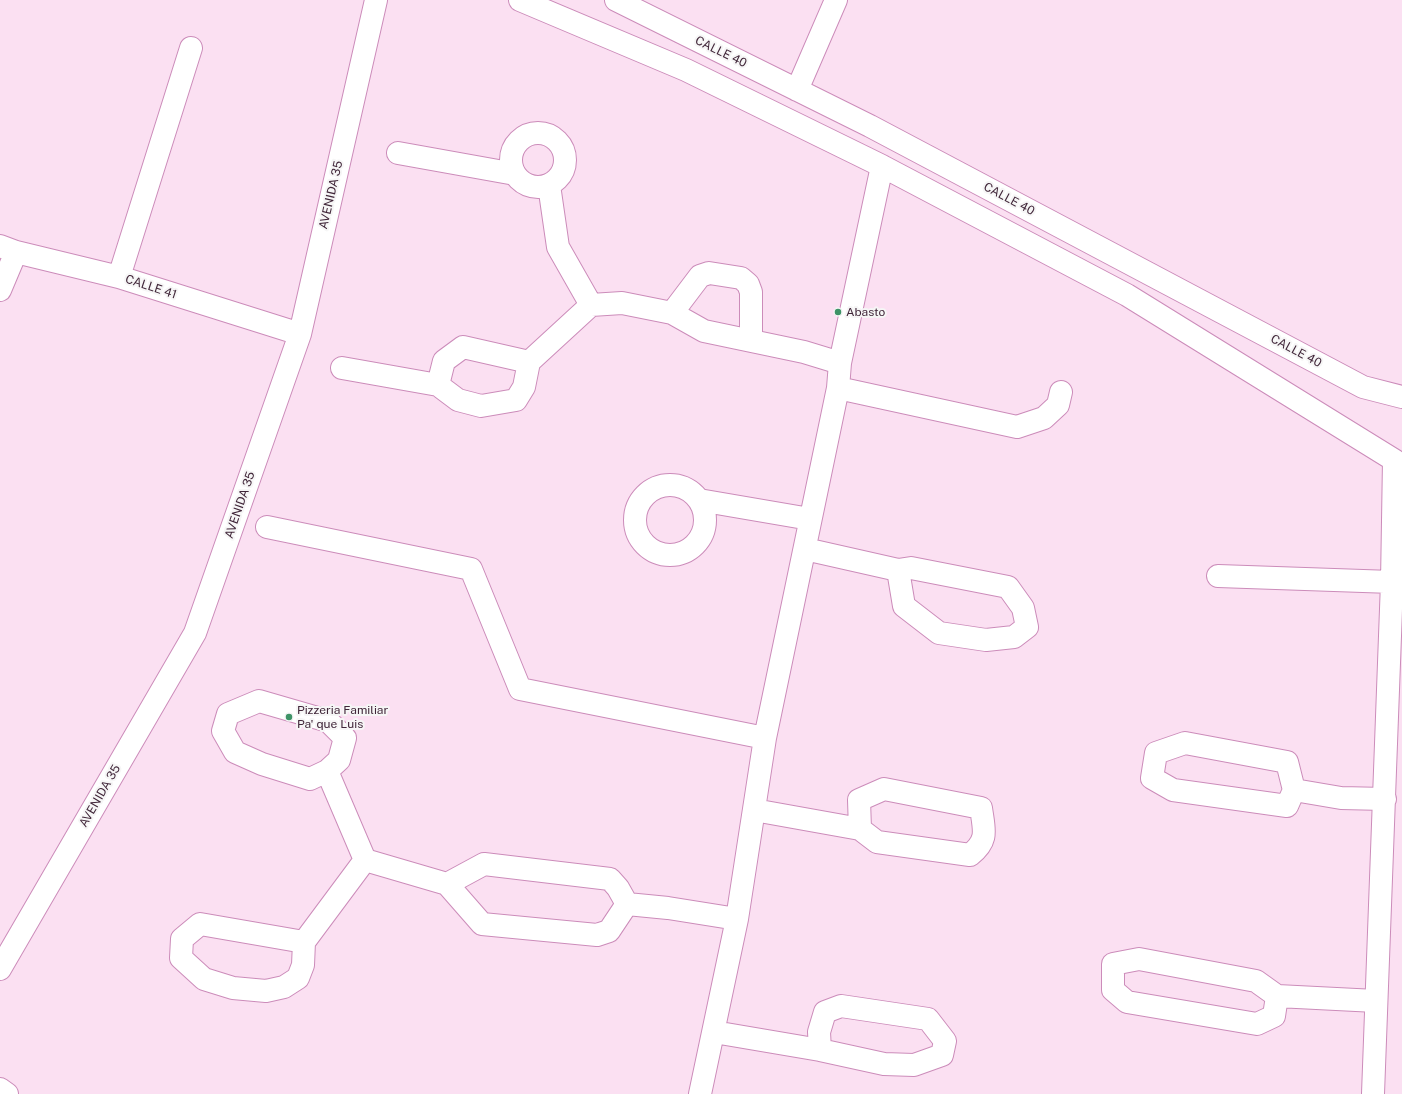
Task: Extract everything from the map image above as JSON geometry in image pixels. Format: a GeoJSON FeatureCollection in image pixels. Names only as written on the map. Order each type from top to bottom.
{"type":"FeatureCollection","features":[{"type":"Feature","properties":{"kind":"street","name":"AVENIDA 35"},"geometry":{"type":"LineString","coordinates":[[3,957],[195,633],[300,334],[376,0]]}},
{"type":"Feature","properties":{"kind":"street"},"geometry":{"type":"LineString","coordinates":[[520,0],[686,70],[882,166],[1127,295],[1394,460],[1392,582],[1385,799],[1373,1094]]}},
{"type":"Feature","properties":{"kind":"street","name":"CALLE 40"},"geometry":{"type":"LineString","coordinates":[[616,0],[870,126],[1363,387],[1402,398]]}},
{"type":"Feature","properties":{"kind":"street"},"geometry":{"type":"LineString","coordinates":[[797,90],[836,0]]}},
{"type":"Feature","properties":{"kind":"street"},"geometry":{"type":"LineString","coordinates":[[119,277],[191,48]]}},
{"type":"Feature","properties":{"kind":"street"},"geometry":{"type":"LineString","coordinates":[[533,133],[550,136],[563,148],[565,165],[559,177],[548,185],[539,187],[530,186],[515,174],[511,158],[513,149],[525,136],[533,133]]}},
{"type":"Feature","properties":{"kind":"street"},"geometry":{"type":"LineString","coordinates":[[398,153],[515,174]]}},
{"type":"Feature","properties":{"kind":"street"},"geometry":{"type":"LineString","coordinates":[[700,1094],[738,919],[765,738],[838,388],[840,363],[882,166]]}},
{"type":"Feature","properties":{"kind":"street"},"geometry":{"type":"LineString","coordinates":[[548,185],[558,247],[592,305]]}},
{"type":"Feature","properties":{"kind":"street","name":"CALLE 41"},"geometry":{"type":"LineString","coordinates":[[8,249],[119,277],[300,334]]}},
{"type":"Feature","properties":{"kind":"street"},"geometry":{"type":"LineString","coordinates":[[0,290],[8,249]]}},
{"type":"Feature","properties":{"kind":"street"},"geometry":{"type":"LineString","coordinates":[[672,314],[700,276],[709,273],[741,278],[748,284],[751,292],[751,340]]}},
{"type":"Feature","properties":{"kind":"street"},"geometry":{"type":"LineString","coordinates":[[342,368],[438,385],[458,400],[481,406],[516,400],[524,387],[529,362],[592,305],[622,303],[672,314],[704,331],[804,352],[840,363]]}},
{"type":"Feature","properties":{"kind":"street"},"geometry":{"type":"LineString","coordinates":[[438,385],[444,361],[463,347],[529,362]]}},
{"type":"Feature","properties":{"kind":"street"},"geometry":{"type":"LineString","coordinates":[[838,388],[1017,427],[1044,418],[1058,405],[1061,392]]}},
{"type":"Feature","properties":{"kind":"street"},"geometry":{"type":"LineString","coordinates":[[700,500],[810,520]]}},
{"type":"Feature","properties":{"kind":"street"},"geometry":{"type":"LineString","coordinates":[[267,527],[471,569],[520,689],[765,738]]}},
{"type":"Feature","properties":{"kind":"street"},"geometry":{"type":"LineString","coordinates":[[805,549],[898,570],[911,568],[1008,587],[1024,608],[1028,627],[1014,637],[986,640],[938,633],[904,606],[898,570]]}},
{"type":"Feature","properties":{"kind":"street"},"geometry":{"type":"LineString","coordinates":[[1218,576],[1392,582]]}},
{"type":"Feature","properties":{"kind":"street"},"geometry":{"type":"LineString","coordinates":[[259,701],[328,721],[345,738],[339,760],[327,771],[310,780],[262,764],[235,752],[223,731],[228,714],[259,701]]}},
{"type":"Feature","properties":{"kind":"street"},"geometry":{"type":"LineString","coordinates":[[1185,743],[1287,762],[1294,790],[1287,806],[1173,790],[1152,778],[1156,753],[1185,743]]}},
{"type":"Feature","properties":{"kind":"street"},"geometry":{"type":"LineString","coordinates":[[327,771],[365,860]]}},
{"type":"Feature","properties":{"kind":"street"},"geometry":{"type":"LineString","coordinates":[[754,810],[860,829],[877,842],[970,855],[980,847],[985,835],[981,808],[884,789],[859,800],[860,829]]}},
{"type":"Feature","properties":{"kind":"street"},"geometry":{"type":"LineString","coordinates":[[1294,790],[1341,798],[1385,799]]}},
{"type":"Feature","properties":{"kind":"street"},"geometry":{"type":"LineString","coordinates":[[365,860],[447,884],[482,924],[597,935],[609,931],[627,904]]}},
{"type":"Feature","properties":{"kind":"street"},"geometry":{"type":"LineString","coordinates":[[304,942],[200,924],[182,939],[181,958],[204,979],[233,988],[266,991],[284,986],[298,978],[303,965],[304,942],[365,860]]}},
{"type":"Feature","properties":{"kind":"street"},"geometry":{"type":"LineString","coordinates":[[447,884],[484,864],[610,879],[618,888],[627,904]]}},
{"type":"Feature","properties":{"kind":"street"},"geometry":{"type":"LineString","coordinates":[[627,904],[668,908],[738,919]]}},
{"type":"Feature","properties":{"kind":"street"},"geometry":{"type":"LineString","coordinates":[[1277,996],[1274,1016],[1257,1024],[1127,1002],[1113,990],[1113,964],[1139,959],[1256,981],[1277,996],[1376,1001]]}},
{"type":"Feature","properties":{"kind":"street"},"geometry":{"type":"LineString","coordinates":[[714,1032],[820,1050],[884,1064],[914,1065],[942,1055],[945,1041],[928,1019],[840,1006],[826,1012],[819,1032],[820,1050]]}},
{"type":"Feature","properties":{"kind":"street"},"geometry":{"type":"LineString","coordinates":[[0,1089],[7,1094]]}},
{"type":"Feature","properties":{"kind":"place","name":"Abasto"},"geometry":{"type":"Point","coordinates":[838,312]}},
{"type":"Feature","properties":{"kind":"place","name":"Pizzeria Familiar Pa' que Luis"},"geometry":{"type":"Point","coordinates":[289,717]}}]}
